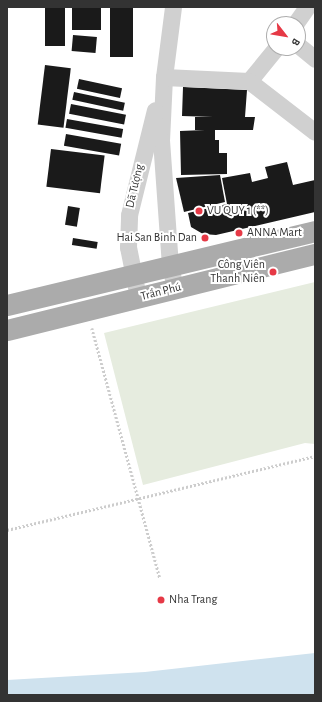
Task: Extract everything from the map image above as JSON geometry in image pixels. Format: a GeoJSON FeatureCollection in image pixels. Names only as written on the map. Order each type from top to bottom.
{"type":"FeatureCollection","features":[{"type":"Feature","properties":{"kind":"main road","name":"Trần Phú"},"geometry":{"type":"LineString","coordinates":[[7,305],[315,231]]}},
{"type":"Feature","properties":{"kind":"main road","name":"Trần Phú"},"geometry":{"type":"LineString","coordinates":[[7,330],[315,254]]}},
{"type":"Feature","properties":{"kind":"street","name":"Dã Tượng"},"geometry":{"type":"LineString","coordinates":[[173,7],[164,77],[161,140],[170,265],[175,288]]}},
{"type":"Feature","properties":{"kind":"street"},"geometry":{"type":"LineString","coordinates":[[301,16],[307,7]]}},
{"type":"Feature","properties":{"kind":"street"},"geometry":{"type":"LineString","coordinates":[[306,52],[315,59]]}},
{"type":"Feature","properties":{"kind":"street"},"geometry":{"type":"LineString","coordinates":[[249,81],[269,56]]}},
{"type":"Feature","properties":{"kind":"street","name":"Dã Tượng"},"geometry":{"type":"LineString","coordinates":[[138,298],[131,274],[128,247],[129,215],[164,77]]}},
{"type":"Feature","properties":{"kind":"street"},"geometry":{"type":"LineString","coordinates":[[164,77],[249,81],[315,132]]}},
{"type":"Feature","properties":{"kind":"path"},"geometry":{"type":"LineString","coordinates":[[91,325],[160,578]]}},
{"type":"Feature","properties":{"kind":"path"},"geometry":{"type":"LineString","coordinates":[[7,530],[315,456]]}},
{"type":"Feature","properties":{"kind":"shaded area"},"geometry":{"type":"Polygon","coordinates":[[[315,282],[315,444],[305,443],[143,485],[104,333],[315,282]]]}},
{"type":"Feature","properties":{"kind":"water"},"geometry":{"type":"Polygon","coordinates":[[[315,653],[315,695],[7,695],[7,680],[145,672],[315,653]]]}},
{"type":"Feature","properties":{"kind":"building"},"geometry":{"type":"Polygon","coordinates":[[[45,7],[65,7],[65,46],[45,46],[45,7]]]}},
{"type":"Feature","properties":{"kind":"building"},"geometry":{"type":"Polygon","coordinates":[[[72,7],[101,7],[101,30],[72,30],[72,7]]]}},
{"type":"Feature","properties":{"kind":"building"},"geometry":{"type":"Polygon","coordinates":[[[110,7],[133,7],[133,57],[110,57],[110,7]]]}},
{"type":"Feature","properties":{"kind":"building"},"geometry":{"type":"Polygon","coordinates":[[[73,35],[97,37],[96,53],[72,51],[73,35]]]}},
{"type":"Feature","properties":{"kind":"building"},"geometry":{"type":"Polygon","coordinates":[[[45,65],[71,68],[63,128],[38,125],[45,65]]]}},
{"type":"Feature","properties":{"kind":"building"},"geometry":{"type":"Polygon","coordinates":[[[79,79],[122,88],[120,98],[77,89],[79,79]]]}},
{"type":"Feature","properties":{"kind":"building"},"geometry":{"type":"Polygon","coordinates":[[[183,87],[247,90],[245,117],[255,117],[253,130],[215,130],[215,140],[219,140],[219,153],[227,153],[227,174],[181,175],[180,131],[205,130],[195,130],[195,117],[213,117],[182,116],[183,87]]]}},
{"type":"Feature","properties":{"kind":"building"},"geometry":{"type":"Polygon","coordinates":[[[74,92],[125,103],[123,111],[72,100],[74,92]]]}},
{"type":"Feature","properties":{"kind":"building"},"geometry":{"type":"Polygon","coordinates":[[[71,104],[126,115],[124,125],[69,114],[71,104]]]}},
{"type":"Feature","properties":{"kind":"building"},"geometry":{"type":"Polygon","coordinates":[[[67,119],[123,129],[122,138],[65,128],[67,119]]]}},
{"type":"Feature","properties":{"kind":"building"},"geometry":{"type":"Polygon","coordinates":[[[66,134],[121,144],[119,156],[64,146],[66,134]]]}},
{"type":"Feature","properties":{"kind":"building"},"geometry":{"type":"Polygon","coordinates":[[[51,149],[105,156],[100,193],[46,187],[51,149]]]}},
{"type":"Feature","properties":{"kind":"building"},"geometry":{"type":"Polygon","coordinates":[[[287,162],[293,185],[315,180],[315,212],[216,235],[203,234],[191,227],[188,213],[227,204],[222,178],[250,173],[252,182],[268,178],[265,167],[287,162]]]}},
{"type":"Feature","properties":{"kind":"building"},"geometry":{"type":"Polygon","coordinates":[[[220,175],[225,202],[184,212],[176,178],[220,175]]]}},
{"type":"Feature","properties":{"kind":"building"},"geometry":{"type":"Polygon","coordinates":[[[68,206],[80,208],[77,227],[65,225],[68,206]]]}},
{"type":"Feature","properties":{"kind":"building"},"geometry":{"type":"Polygon","coordinates":[[[73,238],[98,242],[97,249],[72,245],[73,238]]]}},
{"type":"Feature","properties":{"kind":"place","name":"VU QUY 1 (**)"},"geometry":{"type":"Point","coordinates":[199,211]}},
{"type":"Feature","properties":{"kind":"place","name":"ANNA Mart"},"geometry":{"type":"Point","coordinates":[239,233]}},
{"type":"Feature","properties":{"kind":"place","name":"Hai San Binh Dan"},"geometry":{"type":"Point","coordinates":[205,238]}},
{"type":"Feature","properties":{"kind":"place","name":"Công Viên Thanh Niên"},"geometry":{"type":"Point","coordinates":[273,272]}},
{"type":"Feature","properties":{"kind":"place","name":"Nha Trang"},"geometry":{"type":"Point","coordinates":[161,600]}}]}
